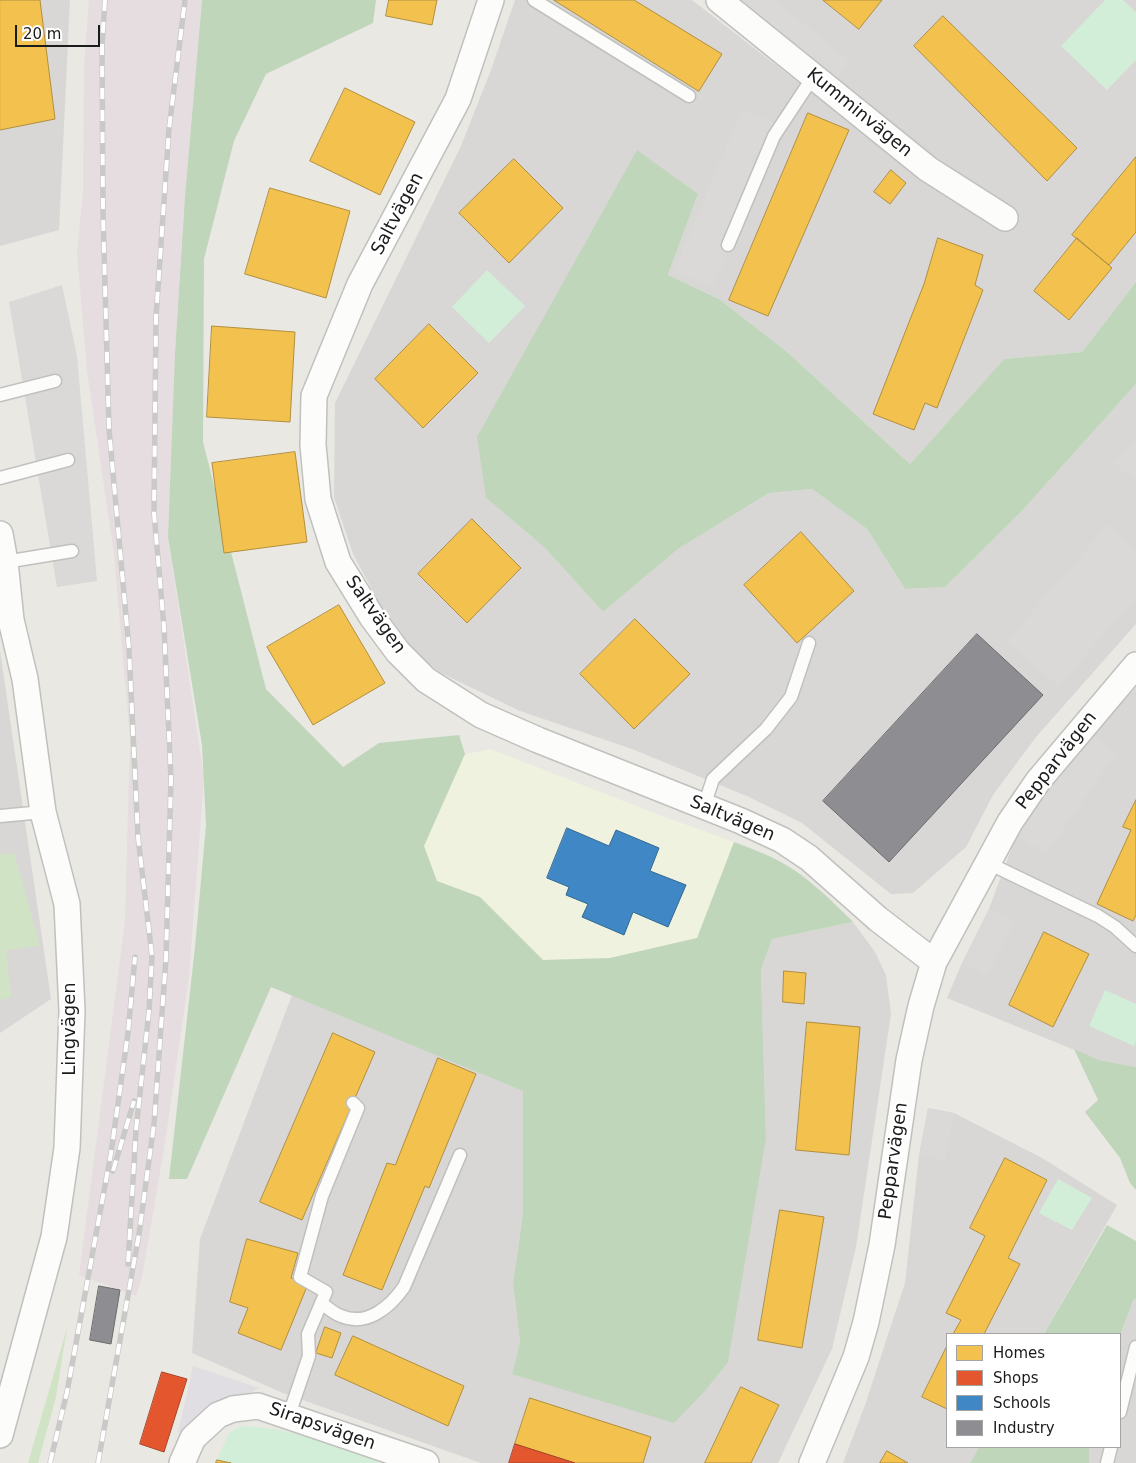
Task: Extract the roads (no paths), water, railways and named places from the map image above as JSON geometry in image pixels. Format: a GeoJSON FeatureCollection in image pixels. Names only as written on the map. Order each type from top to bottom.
{"type":"FeatureCollection","features":[{"type":"Feature","properties":{"kind":"street","name":"Saltvägen"},"geometry":{"type":"LineString","coordinates":[[491,0],[458,99],[360,284],[314,396],[313,444],[318,498],[338,562],[393,645],[426,680],[490,718],[586,760],[747,823],[782,840],[809,858],[878,918],[934,962]]}},
{"type":"Feature","properties":{"kind":"street","name":"Kumminvägen"},"geometry":{"type":"LineString","coordinates":[[719,0],[928,169],[1005,218]]}},
{"type":"Feature","properties":{"kind":"street","name":"Lingvägen"},"geometry":{"type":"LineString","coordinates":[[0,534],[5,562],[6,621],[25,678],[43,812],[67,904],[72,1011],[67,1148],[54,1237],[0,1435]]}},
{"type":"Feature","properties":{"kind":"street","name":"Pepparvägen"},"geometry":{"type":"LineString","coordinates":[[812,1463],[856,1357],[866,1322],[884,1236],[909,1060],[921,1006],[934,962],[1010,822],[1038,781],[1136,665]]}},
{"type":"Feature","properties":{"kind":"street","name":"Sirapsvägen"},"geometry":{"type":"LineString","coordinates":[[182,1463],[193,1438],[218,1415],[233,1409],[258,1406],[426,1463]]}},
{"type":"Feature","properties":{"kind":"lane"},"geometry":{"type":"LineString","coordinates":[[534,0],[689,96]]}},
{"type":"Feature","properties":{"kind":"lane"},"geometry":{"type":"LineString","coordinates":[[728,245],[774,136],[813,77]]}},
{"type":"Feature","properties":{"kind":"lane"},"geometry":{"type":"LineString","coordinates":[[0,396],[55,381]]}},
{"type":"Feature","properties":{"kind":"lane"},"geometry":{"type":"LineString","coordinates":[[0,478],[68,460]]}},
{"type":"Feature","properties":{"kind":"lane"},"geometry":{"type":"LineString","coordinates":[[5,562],[72,551]]}},
{"type":"Feature","properties":{"kind":"lane"},"geometry":{"type":"LineString","coordinates":[[704,806],[713,779],[766,729],[791,696],[809,643]]}},
{"type":"Feature","properties":{"kind":"lane"},"geometry":{"type":"LineString","coordinates":[[0,816],[43,812]]}},
{"type":"Feature","properties":{"kind":"lane"},"geometry":{"type":"LineString","coordinates":[[988,863],[1098,916],[1115,927],[1136,946]]}},
{"type":"Feature","properties":{"kind":"lane"},"geometry":{"type":"LineString","coordinates":[[289,1415],[309,1356],[308,1334],[326,1292],[300,1277],[322,1196],[358,1108],[353,1103]]}},
{"type":"Feature","properties":{"kind":"lane"},"geometry":{"type":"LineString","coordinates":[[321,1303],[340,1316],[356,1320],[386,1309],[396,1299],[404,1287],[460,1155]]}},
{"type":"Feature","properties":{"kind":"lane"},"geometry":{"type":"LineString","coordinates":[[1121,1408],[1136,1347]]}},
{"type":"Feature","properties":{"kind":"lane"},"geometry":{"type":"LineString","coordinates":[[1107,1463],[1111,1448]]}},
{"type":"Feature","properties":{"kind":"railway"},"geometry":{"type":"LineString","coordinates":[[105,0],[102,45],[103,213],[109,429],[129,649],[138,837],[152,956],[149,1011],[136,1130],[128,1264]]}},
{"type":"Feature","properties":{"kind":"railway"},"geometry":{"type":"LineString","coordinates":[[98,1463],[139,1234],[154,1124],[166,958],[171,779],[164,627],[154,513],[156,317],[169,129],[185,0]]}},
{"type":"Feature","properties":{"kind":"railway"},"geometry":{"type":"LineString","coordinates":[[50,1463],[67,1392],[111,1153],[128,1033],[135,957]]}},
{"type":"Feature","properties":{"kind":"railway"},"geometry":{"type":"LineString","coordinates":[[113,1171],[134,1101]]}}]}
